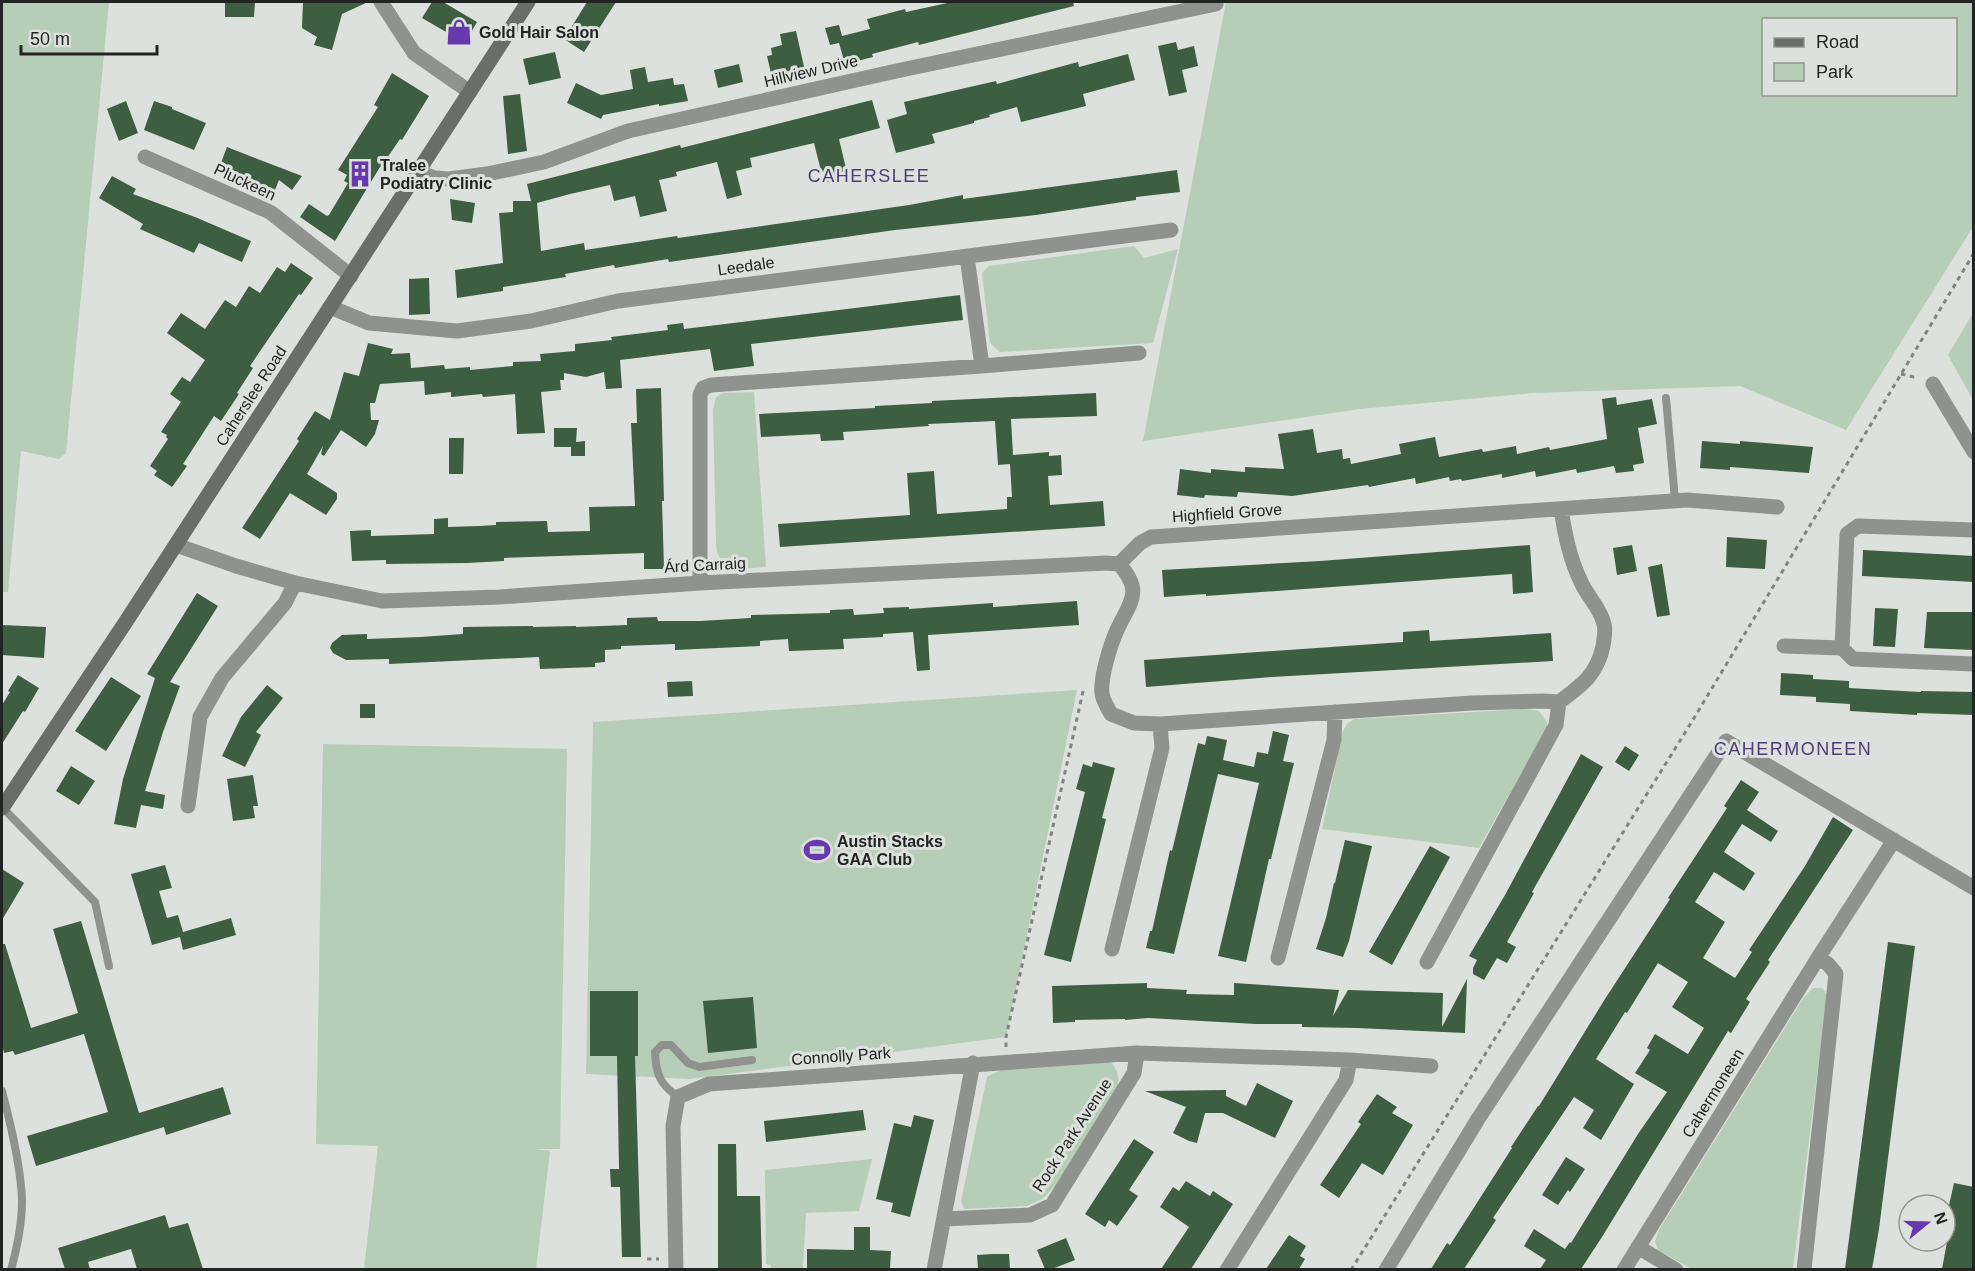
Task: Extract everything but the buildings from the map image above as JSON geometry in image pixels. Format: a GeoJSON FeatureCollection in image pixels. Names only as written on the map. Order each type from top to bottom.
{"type":"FeatureCollection","features":[{"type":"Feature","properties":{"kind":"main road","name":"Caherslee Road"},"geometry":{"type":"LineString","coordinates":[[2,808],[176,545],[528,2]]}},
{"type":"Feature","properties":{"kind":"street"},"geometry":{"type":"LineString","coordinates":[[381,2],[414,53],[470,92]]}},
{"type":"Feature","properties":{"kind":"street","name":"Hillview Drive"},"geometry":{"type":"LineString","coordinates":[[418,172],[435,178],[448,179],[487,174],[544,162],[628,131],[901,70],[1216,4]]}},
{"type":"Feature","properties":{"kind":"street","name":"Pluckeen"},"geometry":{"type":"LineString","coordinates":[[145,157],[270,212],[351,276]]}},
{"type":"Feature","properties":{"kind":"street","name":"Leedale"},"geometry":{"type":"LineString","coordinates":[[330,307],[369,323],[457,331],[531,321],[618,301],[840,271],[1171,231]]}},
{"type":"Feature","properties":{"kind":"street"},"geometry":{"type":"LineString","coordinates":[[968,257],[982,366]]}},
{"type":"Feature","properties":{"kind":"street"},"geometry":{"type":"LineString","coordinates":[[700,583],[699,395],[703,388],[711,385],[1139,353]]}},
{"type":"Feature","properties":{"kind":"street"},"geometry":{"type":"LineString","coordinates":[[1933,384],[1974,452]]}},
{"type":"Feature","properties":{"kind":"street","name":"Highfield Grove"},"geometry":{"type":"LineString","coordinates":[[1119,564],[1140,543],[1151,537],[1687,500],[1777,507]]}},
{"type":"Feature","properties":{"kind":"street"},"geometry":{"type":"LineString","coordinates":[[1119,564],[1130,576],[1132,589],[1130,608],[1117,630],[1107,656],[1102,693],[1111,714],[1134,723],[1160,724],[1472,703],[1559,702],[1582,685],[1596,668],[1605,637],[1604,623],[1582,586],[1573,564],[1561,509]]}},
{"type":"Feature","properties":{"kind":"street"},"geometry":{"type":"LineString","coordinates":[[1842,648],[1847,534],[1858,526],[1974,530]]}},
{"type":"Feature","properties":{"kind":"street","name":"Árd Carraig"},"geometry":{"type":"LineString","coordinates":[[176,545],[295,583],[373,599],[410,601],[700,583],[1094,563],[1119,564]]}},
{"type":"Feature","properties":{"kind":"street"},"geometry":{"type":"LineString","coordinates":[[188,806],[200,717],[222,678],[285,603],[295,583]]}},
{"type":"Feature","properties":{"kind":"street"},"geometry":{"type":"LineString","coordinates":[[1784,646],[1842,648],[1853,658],[1974,664]]}},
{"type":"Feature","properties":{"kind":"street"},"geometry":{"type":"LineString","coordinates":[[1427,962],[1556,724],[1559,702]]}},
{"type":"Feature","properties":{"kind":"street"},"geometry":{"type":"LineString","coordinates":[[1278,958],[1334,740],[1335,712]]}},
{"type":"Feature","properties":{"kind":"street"},"geometry":{"type":"LineString","coordinates":[[1112,950],[1162,748],[1160,724]]}},
{"type":"Feature","properties":{"kind":"street"},"geometry":{"type":"LineString","coordinates":[[1386,1269],[1478,1119],[1726,741],[1974,888]]}},
{"type":"Feature","properties":{"kind":"street","name":"Cahermoneen"},"geometry":{"type":"LineString","coordinates":[[1624,1269],[1894,840]]}},
{"type":"Feature","properties":{"kind":"street"},"geometry":{"type":"LineString","coordinates":[[1804,1269],[1836,974],[1828,964],[1818,958]]}},
{"type":"Feature","properties":{"kind":"street","name":"Rock Park Avenue"},"geometry":{"type":"LineString","coordinates":[[944,1219],[1030,1215],[1052,1205],[1134,1073],[1137,1053]]}},
{"type":"Feature","properties":{"kind":"street","name":"Rock Park Avenue"},"geometry":{"type":"LineString","coordinates":[[973,1063],[1137,1053],[1350,1060],[1431,1066]]}},
{"type":"Feature","properties":{"kind":"street"},"geometry":{"type":"LineString","coordinates":[[1227,1269],[1346,1080],[1350,1060]]}},
{"type":"Feature","properties":{"kind":"street"},"geometry":{"type":"LineString","coordinates":[[934,1269],[973,1063]]}},
{"type":"Feature","properties":{"kind":"street","name":"Connolly Park"},"geometry":{"type":"LineString","coordinates":[[678,1097],[709,1084],[973,1063]]}},
{"type":"Feature","properties":{"kind":"street"},"geometry":{"type":"LineString","coordinates":[[676,1269],[673,1126],[678,1097]]}},
{"type":"Feature","properties":{"kind":"street"},"geometry":{"type":"LineString","coordinates":[[1638,1247],[1676,1269]]}},
{"type":"Feature","properties":{"kind":"lane"},"geometry":{"type":"LineString","coordinates":[[1666,398],[1675,501]]}},
{"type":"Feature","properties":{"kind":"lane"},"geometry":{"type":"LineString","coordinates":[[2,808],[95,902],[109,966]]}},
{"type":"Feature","properties":{"kind":"lane"},"geometry":{"type":"LineString","coordinates":[[678,1097],[665,1087],[656,1068],[655,1052],[662,1045],[671,1045],[688,1063],[699,1067],[752,1060]]}},
{"type":"Feature","properties":{"kind":"lane"},"geometry":{"type":"LineString","coordinates":[[2,1091],[12,1128],[22,1201],[11,1269]]}},
{"type":"Feature","properties":{"kind":"path"},"geometry":{"type":"LineString","coordinates":[[1351,1269],[1697,713],[1974,253]]}},
{"type":"Feature","properties":{"kind":"path"},"geometry":{"type":"LineString","coordinates":[[1006,1061],[1006,1037],[1085,683]]}},
{"type":"Feature","properties":{"kind":"green space"},"geometry":{"type":"Polygon","coordinates":[[[2,2],[109,2],[66,453],[59,459],[21,451],[8,592],[2,592],[2,2]]]}},
{"type":"Feature","properties":{"kind":"green space"},"geometry":{"type":"Polygon","coordinates":[[[1226,2],[1973,2],[1973,227],[1846,430],[1740,386],[1533,393],[1360,409],[1143,441],[1226,2]]]}},
{"type":"Feature","properties":{"kind":"green space"},"geometry":{"type":"Polygon","coordinates":[[[1134,246],[1144,258],[1178,249],[1153,343],[1000,352],[990,343],[982,273],[989,266],[1134,246]]]}},
{"type":"Feature","properties":{"kind":"green space"},"geometry":{"type":"Polygon","coordinates":[[[1973,313],[1973,400],[1948,355],[1973,313]]]}},
{"type":"Feature","properties":{"kind":"green space"},"geometry":{"type":"Polygon","coordinates":[[[754,392],[766,567],[735,569],[723,564],[717,552],[713,410],[716,397],[723,393],[754,392]]]}},
{"type":"Feature","properties":{"kind":"green space","name":"Austin Stacks GAA Club"},"geometry":{"type":"Polygon","coordinates":[[[1077,690],[1006,1037],[690,1079],[586,1074],[593,722],[1077,690]]]}},
{"type":"Feature","properties":{"kind":"green space"},"geometry":{"type":"Polygon","coordinates":[[[1526,709],[1539,711],[1547,722],[1547,728],[1479,848],[1322,829],[1343,731],[1354,719],[1526,709]]]}},
{"type":"Feature","properties":{"kind":"green space"},"geometry":{"type":"Polygon","coordinates":[[[323,744],[567,749],[560,1149],[535,1149],[550,1151],[536,1269],[364,1269],[378,1146],[316,1144],[323,744]]]}},
{"type":"Feature","properties":{"kind":"green space"},"geometry":{"type":"Polygon","coordinates":[[[1813,988],[1823,988],[1827,996],[1793,1269],[1692,1269],[1658,1250],[1655,1241],[1659,1230],[1804,997],[1813,988]]]}},
{"type":"Feature","properties":{"kind":"green space"},"geometry":{"type":"Polygon","coordinates":[[[1109,1060],[1118,1075],[1117,1092],[1054,1187],[1042,1199],[1027,1206],[964,1209],[961,1201],[987,1077],[1013,1067],[1109,1060]]]}},
{"type":"Feature","properties":{"kind":"green space"},"geometry":{"type":"Polygon","coordinates":[[[872,1159],[859,1211],[806,1213],[803,1269],[771,1269],[771,1265],[766,1264],[765,1170],[872,1159]]]}},
{"type":"Feature","properties":{"kind":"place","name":"Gold Hair Salon"},"geometry":{"type":"Point","coordinates":[459,32]}},
{"type":"Feature","properties":{"kind":"place","name":"Tralee Podiatry Clinic"},"geometry":{"type":"Point","coordinates":[360,174]}},
{"type":"Feature","properties":{"kind":"place","name":"Austin Stacks GAA Club"},"geometry":{"type":"Point","coordinates":[817,850]}},
{"type":"Feature","properties":{"kind":"district","name":"CAHERSLEE"},"geometry":{"type":"Point","coordinates":[869,176]}},
{"type":"Feature","properties":{"kind":"district","name":"CAHERMONEEN"},"geometry":{"type":"Point","coordinates":[1793,749]}}]}
